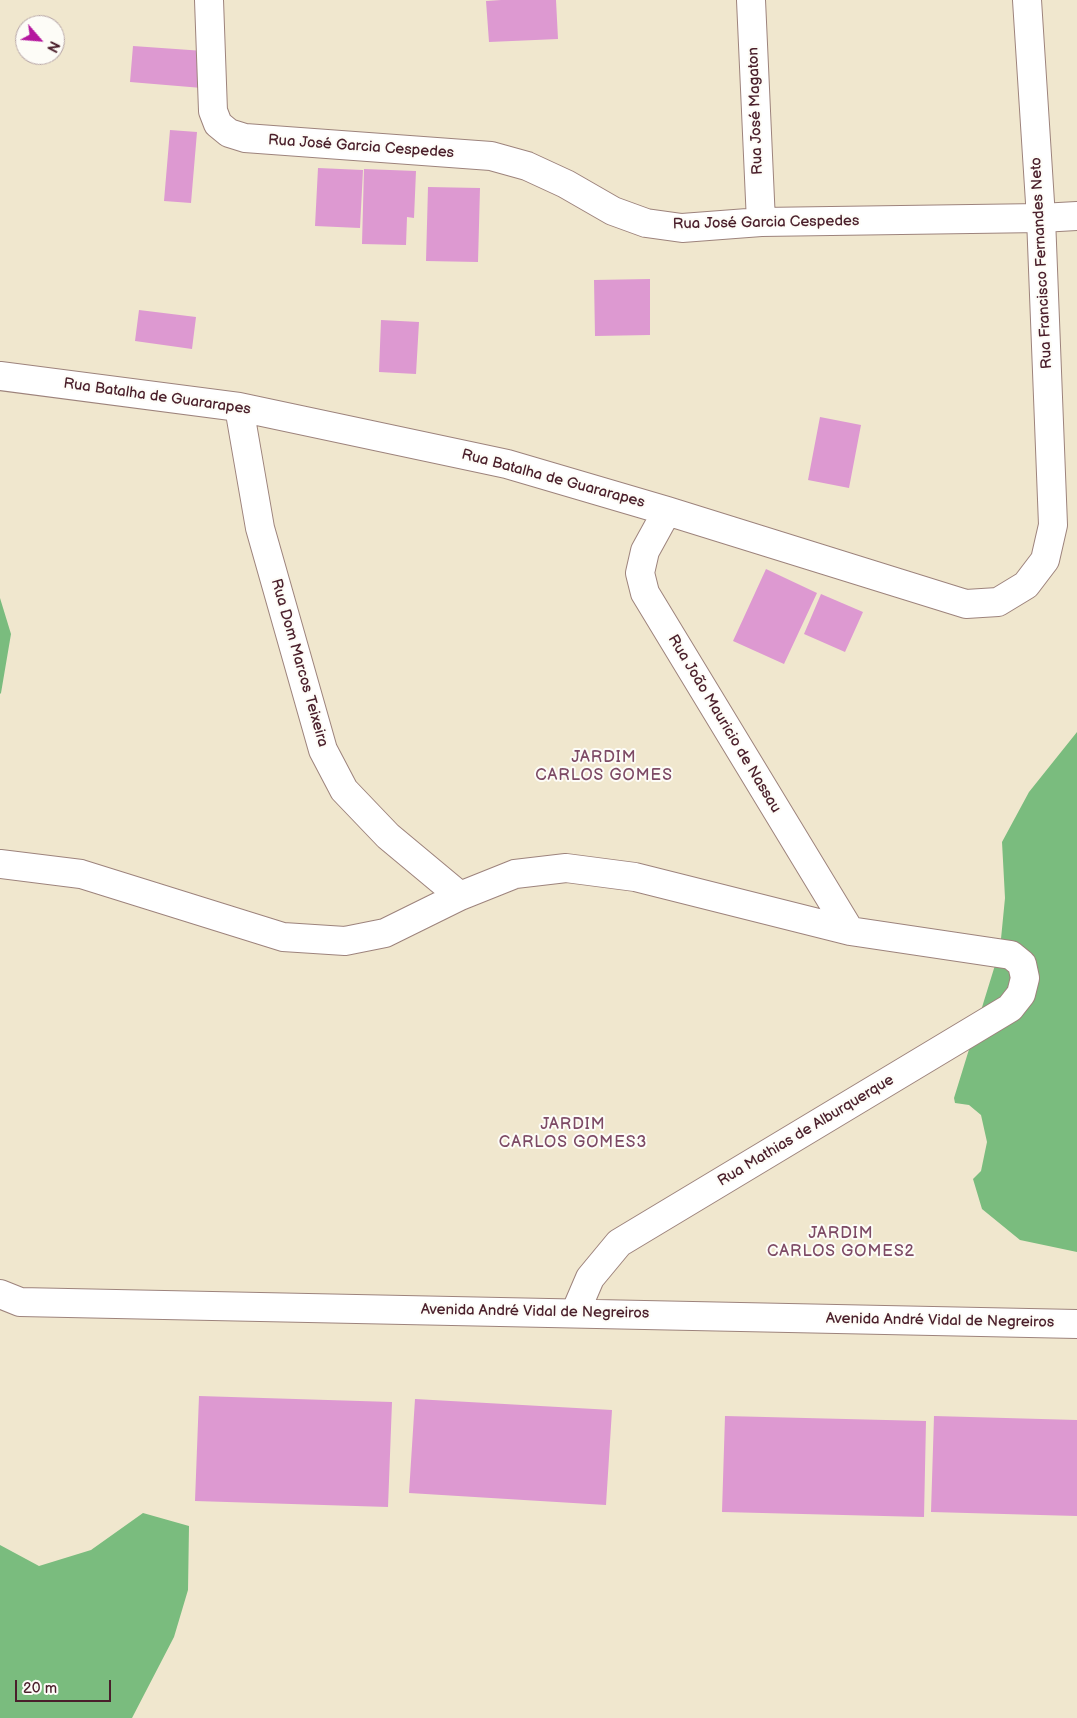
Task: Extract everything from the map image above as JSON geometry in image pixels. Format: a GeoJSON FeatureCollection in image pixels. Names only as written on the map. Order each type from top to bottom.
{"type":"FeatureCollection","features":[{"type":"Feature","properties":{"kind":"street","name":"Rua José Garcia Cespedes"},"geometry":{"type":"LineString","coordinates":[[209,0],[213,111],[218,124],[229,133],[245,138],[491,156],[527,166],[566,184],[613,211],[646,223],[682,228],[761,222],[1077,216]]}},
{"type":"Feature","properties":{"kind":"street","name":"Rua José Magaton"},"geometry":{"type":"LineString","coordinates":[[751,0],[761,222]]}},
{"type":"Feature","properties":{"kind":"street","name":"Rua Francisco Fernandes Neto"},"geometry":{"type":"LineString","coordinates":[[1027,0],[1041,218],[1053,525]]}},
{"type":"Feature","properties":{"kind":"street","name":"Rua Batalha de Guararapes"},"geometry":{"type":"LineString","coordinates":[[0,376],[239,407],[507,464],[667,511],[966,604],[998,602],[1026,585],[1045,560],[1053,525]]}},
{"type":"Feature","properties":{"kind":"street","name":"Rua Dom Marcos Teixeira"},"geometry":{"type":"LineString","coordinates":[[239,407],[260,528],[323,750],[344,790],[388,836],[460,896]]}},
{"type":"Feature","properties":{"kind":"street","name":"Rua João Mauricio de Nassau"},"geometry":{"type":"LineString","coordinates":[[667,511],[645,551],[640,573],[645,593],[850,930]]}},
{"type":"Feature","properties":{"kind":"street"},"geometry":{"type":"LineString","coordinates":[[4,864],[81,874],[283,937],[345,942],[385,933],[460,896],[515,874],[566,868],[635,877],[850,930]]}},
{"type":"Feature","properties":{"kind":"street","name":"Rua Mathias de Alburquerque"},"geometry":{"type":"LineString","coordinates":[[575,1313],[590,1278],[619,1243],[1010,1008],[1021,994],[1025,978],[1022,964],[1011,955],[850,930]]}},
{"type":"Feature","properties":{"kind":"street","name":"Avenida André Vidal de Negreiros"},"geometry":{"type":"LineString","coordinates":[[0,1294],[20,1302],[1074,1324]]}},
{"type":"Feature","properties":{"kind":"green space"},"geometry":{"type":"Polygon","coordinates":[[[0,598],[11,634],[0,694],[0,598]]]}},
{"type":"Feature","properties":{"kind":"green space"},"geometry":{"type":"Polygon","coordinates":[[[1077,732],[1077,1252],[1020,1240],[982,1209],[973,1179],[981,1171],[987,1142],[981,1115],[969,1105],[955,1103],[954,1098],[1000,949],[1005,898],[1002,842],[1029,792],[1077,732]]]}},
{"type":"Feature","properties":{"kind":"green space"},"geometry":{"type":"Polygon","coordinates":[[[143,1513],[189,1526],[188,1590],[174,1637],[132,1718],[0,1718],[0,1545],[39,1566],[91,1550],[143,1513]]]}},
{"type":"Feature","properties":{"kind":"building"},"geometry":{"type":"Polygon","coordinates":[[[556,0],[558,39],[489,42],[486,1],[556,0]]]}},
{"type":"Feature","properties":{"kind":"building"},"geometry":{"type":"Polygon","coordinates":[[[133,46],[204,51],[202,88],[130,82],[133,46]]]}},
{"type":"Feature","properties":{"kind":"building"},"geometry":{"type":"Polygon","coordinates":[[[170,130],[197,132],[191,203],[164,201],[170,130]]]}},
{"type":"Feature","properties":{"kind":"building"},"geometry":{"type":"Polygon","coordinates":[[[318,168],[363,170],[360,228],[315,226],[318,168]]]}},
{"type":"Feature","properties":{"kind":"building"},"geometry":{"type":"Polygon","coordinates":[[[364,169],[416,171],[414,218],[407,217],[406,245],[362,244],[364,169]]]}},
{"type":"Feature","properties":{"kind":"building"},"geometry":{"type":"Polygon","coordinates":[[[428,187],[480,188],[478,262],[426,261],[428,187]]]}},
{"type":"Feature","properties":{"kind":"building"},"geometry":{"type":"Polygon","coordinates":[[[650,279],[650,335],[595,336],[594,280],[650,279]]]}},
{"type":"Feature","properties":{"kind":"building"},"geometry":{"type":"Polygon","coordinates":[[[139,310],[196,317],[192,349],[135,341],[139,310]]]}},
{"type":"Feature","properties":{"kind":"building"},"geometry":{"type":"Polygon","coordinates":[[[381,320],[419,322],[416,374],[379,372],[381,320]]]}},
{"type":"Feature","properties":{"kind":"building"},"geometry":{"type":"Polygon","coordinates":[[[820,417],[861,425],[849,488],[808,480],[820,417]]]}},
{"type":"Feature","properties":{"kind":"building"},"geometry":{"type":"Polygon","coordinates":[[[766,569],[817,593],[784,664],[733,641],[766,569]]]}},
{"type":"Feature","properties":{"kind":"building"},"geometry":{"type":"Polygon","coordinates":[[[821,594],[863,612],[845,652],[804,634],[821,594]]]}},
{"type":"Feature","properties":{"kind":"building"},"geometry":{"type":"Polygon","coordinates":[[[199,1396],[392,1402],[388,1507],[195,1501],[199,1396]]]}},
{"type":"Feature","properties":{"kind":"building"},"geometry":{"type":"Polygon","coordinates":[[[415,1399],[612,1410],[606,1505],[409,1493],[415,1399]]]}},
{"type":"Feature","properties":{"kind":"building"},"geometry":{"type":"Polygon","coordinates":[[[725,1416],[926,1421],[924,1517],[722,1512],[725,1416]]]}},
{"type":"Feature","properties":{"kind":"building"},"geometry":{"type":"Polygon","coordinates":[[[934,1416],[1077,1420],[1077,1516],[931,1512],[934,1416]]]}},
{"type":"Feature","properties":{"kind":"district","name":"JARDIM CARLOS GOMES"},"geometry":{"type":"Point","coordinates":[604,767]}},
{"type":"Feature","properties":{"kind":"district","name":"JARDIM CARLOS GOMES3"},"geometry":{"type":"Point","coordinates":[573,1134]}},
{"type":"Feature","properties":{"kind":"district","name":"JARDIM CARLOS GOMES2"},"geometry":{"type":"Point","coordinates":[841,1243]}}]}
